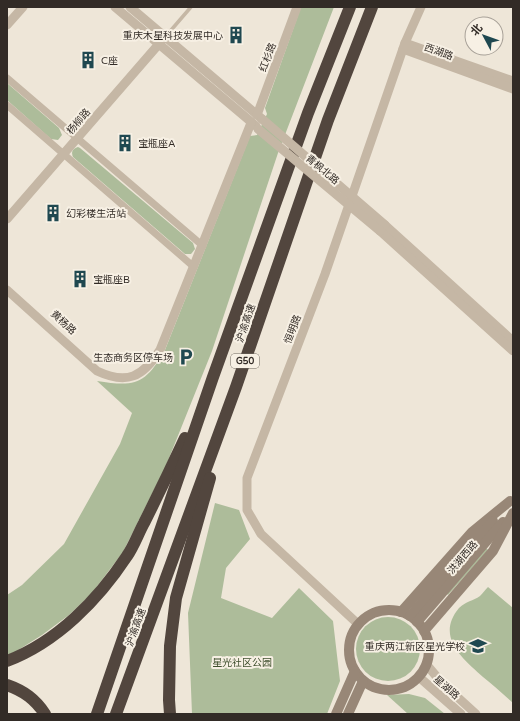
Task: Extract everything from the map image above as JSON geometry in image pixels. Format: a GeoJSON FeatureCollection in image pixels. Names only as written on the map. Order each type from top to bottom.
{"type":"FeatureCollection","features":[{"type":"Feature","properties":{"kind":"highway","name":"沪渝高速"},"geometry":{"type":"LineString","coordinates":[[97,714],[213,377],[308,113],[350,7]]}},
{"type":"Feature","properties":{"kind":"highway","name":"沪渝高速"},"geometry":{"type":"LineString","coordinates":[[116,714],[236,387],[328,120],[372,7]]}},
{"type":"Feature","properties":{"kind":"highway"},"geometry":{"type":"LineString","coordinates":[[7,661],[20,656],[46,640],[74,619],[96,598],[128,555],[213,377]]}},
{"type":"Feature","properties":{"kind":"highway"},"geometry":{"type":"LineString","coordinates":[[170,714],[170,646],[176,598],[236,387]]}},
{"type":"Feature","properties":{"kind":"highway"},"geometry":{"type":"LineString","coordinates":[[7,685],[16,688],[33,698],[43,711]]}},
{"type":"Feature","properties":{"kind":"main road"},"geometry":{"type":"LineString","coordinates":[[410,617],[472,532],[512,506]]}},
{"type":"Feature","properties":{"kind":"main road"},"geometry":{"type":"LineString","coordinates":[[424,631],[493,551],[512,506]]}},
{"type":"Feature","properties":{"kind":"main road","name":"洪湖西路"},"geometry":{"type":"LineString","coordinates":[[410,617],[512,506]]}},
{"type":"Feature","properties":{"kind":"main road"},"geometry":{"type":"LineString","coordinates":[[390,611],[410,617],[424,631],[429,646],[428,658],[424,669],[419,677],[408,686],[397,690],[374,688],[364,681],[355,671],[350,660],[350,647],[353,634],[358,624],[369,616],[379,612],[390,611]]}},
{"type":"Feature","properties":{"kind":"main road"},"geometry":{"type":"LineString","coordinates":[[336,714],[355,671]]}},
{"type":"Feature","properties":{"kind":"main road"},"geometry":{"type":"LineString","coordinates":[[348,714],[364,681]]}},
{"type":"Feature","properties":{"kind":"street"},"geometry":{"type":"LineString","coordinates":[[7,25],[23,7]]}},
{"type":"Feature","properties":{"kind":"street","name":"青枫北路"},"geometry":{"type":"LineString","coordinates":[[115,7],[255,126],[382,228],[513,341]]}},
{"type":"Feature","properties":{"kind":"street","name":"红杉路"},"geometry":{"type":"LineString","coordinates":[[259,117],[298,7]]}},
{"type":"Feature","properties":{"kind":"street","name":"恒明路"},"geometry":{"type":"LineString","coordinates":[[358,624],[261,534],[247,510],[247,478],[325,274],[404,46],[421,7]]}},
{"type":"Feature","properties":{"kind":"street","name":"青枫北路"},"geometry":{"type":"LineString","coordinates":[[134,8],[163,35],[259,117],[382,228],[513,351]]}},
{"type":"Feature","properties":{"kind":"street","name":"杨柳路"},"geometry":{"type":"LineString","coordinates":[[7,219],[62,152],[163,35]]}},
{"type":"Feature","properties":{"kind":"street","name":"西湖路"},"geometry":{"type":"LineString","coordinates":[[404,46],[513,81]]}},
{"type":"Feature","properties":{"kind":"street","name":"西湖路"},"geometry":{"type":"LineString","coordinates":[[404,46],[513,89]]}},
{"type":"Feature","properties":{"kind":"street"},"geometry":{"type":"LineString","coordinates":[[7,78],[202,246]]}},
{"type":"Feature","properties":{"kind":"street"},"geometry":{"type":"LineString","coordinates":[[7,105],[194,267]]}},
{"type":"Feature","properties":{"kind":"street"},"geometry":{"type":"LineString","coordinates":[[7,290],[93,368],[107,375],[126,377],[137,375],[146,369],[160,350],[202,246],[255,126]]}},
{"type":"Feature","properties":{"kind":"street","name":"杨柳路"},"geometry":{"type":"LineString","coordinates":[[7,211],[62,152]]}},
{"type":"Feature","properties":{"kind":"street","name":"黄杨路"},"geometry":{"type":"LineString","coordinates":[[7,284],[107,375]]}},
{"type":"Feature","properties":{"kind":"street"},"geometry":{"type":"LineString","coordinates":[[426,664],[442,683],[476,714]]}},
{"type":"Feature","properties":{"kind":"street","name":"星湖路"},"geometry":{"type":"LineString","coordinates":[[419,677],[461,714]]}},
{"type":"Feature","properties":{"kind":"lane"},"geometry":{"type":"LineString","coordinates":[[163,35],[191,7]]}},
{"type":"Feature","properties":{"kind":"green space"},"geometry":{"type":"Polygon","coordinates":[[[301,7],[334,7],[278,153],[212,351],[165,468],[123,552],[92,593],[69,615],[42,635],[15,652],[7,655],[7,595],[22,585],[64,544],[120,444],[132,413],[97,381],[121,384],[138,381],[145,377],[158,362],[165,350],[250,136],[257,135],[267,114],[265,108],[301,7]]]}},
{"type":"Feature","properties":{"kind":"green space"},"geometry":{"type":"Polygon","coordinates":[[[7,83],[59,128],[62,135],[58,140],[51,139],[7,100],[7,83]]]}},
{"type":"Feature","properties":{"kind":"green space"},"geometry":{"type":"Polygon","coordinates":[[[78,147],[193,243],[195,249],[191,254],[185,254],[73,157],[72,151],[78,147]]]}},
{"type":"Feature","properties":{"kind":"green space","name":"星光社区公园"},"geometry":{"type":"Polygon","coordinates":[[[215,503],[239,510],[250,539],[226,568],[221,598],[272,618],[299,588],[333,621],[340,681],[327,714],[192,714],[188,613],[215,503]]]}},
{"type":"Feature","properties":{"kind":"green space"},"geometry":{"type":"Polygon","coordinates":[[[486,548],[488,550],[448,595],[446,593],[486,548]]]}},
{"type":"Feature","properties":{"kind":"green space"},"geometry":{"type":"Polygon","coordinates":[[[488,587],[513,608],[513,703],[467,663],[454,647],[451,638],[450,628],[452,619],[459,608],[480,596],[488,587]]]}},
{"type":"Feature","properties":{"kind":"green space"},"geometry":{"type":"Polygon","coordinates":[[[388,617],[406,623],[414,631],[420,649],[414,667],[406,675],[388,681],[370,675],[362,667],[356,649],[362,631],[370,623],[388,617]]]}},
{"type":"Feature","properties":{"kind":"green space"},"geometry":{"type":"Polygon","coordinates":[[[409,694],[425,698],[445,714],[408,714],[387,695],[409,694]]]}},
{"type":"Feature","properties":{"kind":"place","name":"重庆木星科技发展中心"},"geometry":{"type":"Point","coordinates":[236,35]}},
{"type":"Feature","properties":{"kind":"place","name":"C座"},"geometry":{"type":"Point","coordinates":[88,60]}},
{"type":"Feature","properties":{"kind":"place","name":"宝瓶座A"},"geometry":{"type":"Point","coordinates":[125,143]}},
{"type":"Feature","properties":{"kind":"place","name":"幻彩楼生活站"},"geometry":{"type":"Point","coordinates":[53,213]}},
{"type":"Feature","properties":{"kind":"place","name":"宝瓶座B"},"geometry":{"type":"Point","coordinates":[80,279]}},
{"type":"Feature","properties":{"kind":"place","name":"生态商务区停车场"},"geometry":{"type":"Point","coordinates":[186,357]}},
{"type":"Feature","properties":{"kind":"place","name":"重庆两江新区星光学校"},"geometry":{"type":"Point","coordinates":[478,646]}}]}
